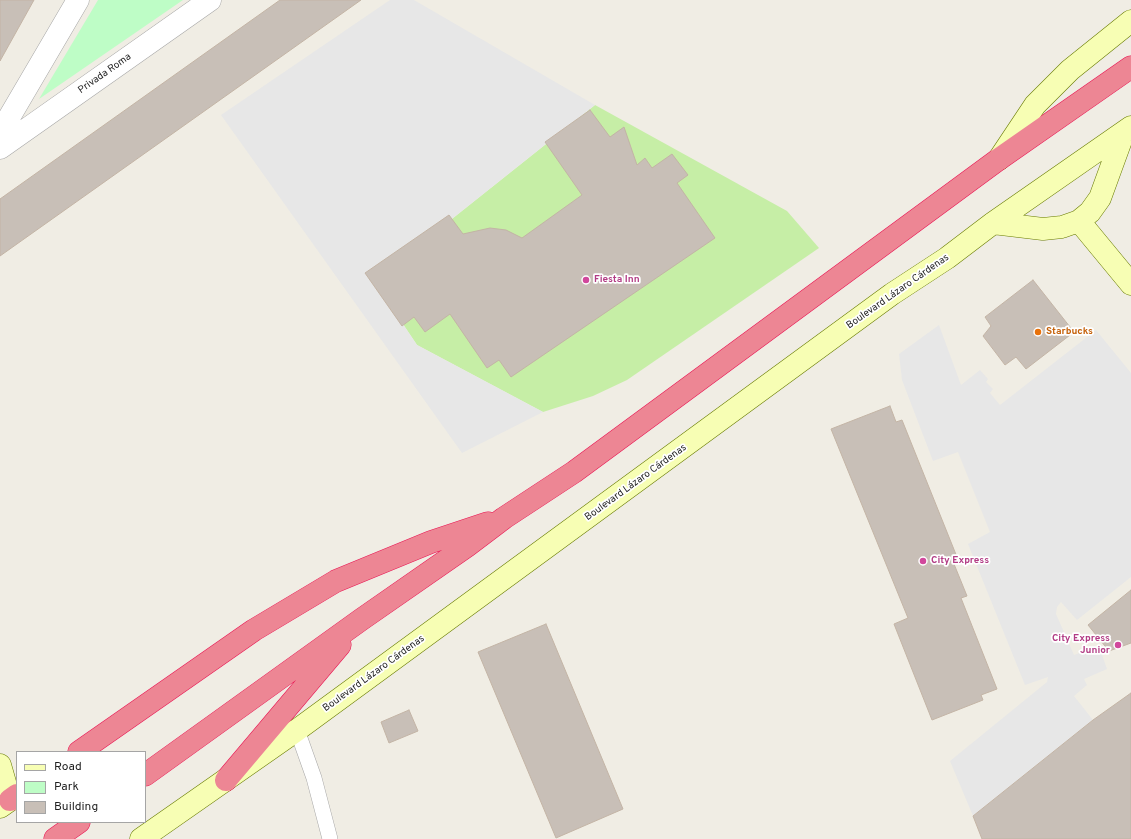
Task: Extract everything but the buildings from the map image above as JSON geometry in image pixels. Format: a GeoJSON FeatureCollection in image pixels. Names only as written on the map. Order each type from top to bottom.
{"type":"FeatureCollection","features":[{"type":"Feature","properties":{"kind":"highway"},"geometry":{"type":"LineString","coordinates":[[146,774],[362,619],[468,546],[504,518],[574,472],[999,158],[1131,66]]}},
{"type":"Feature","properties":{"kind":"highway"},"geometry":{"type":"LineString","coordinates":[[80,751],[254,630],[336,582],[431,542],[504,518]]}},
{"type":"Feature","properties":{"kind":"highway"},"geometry":{"type":"LineString","coordinates":[[226,780],[362,619]]}},
{"type":"Feature","properties":{"kind":"highway"},"geometry":{"type":"LineString","coordinates":[[55,839],[78,823]]}},
{"type":"Feature","properties":{"kind":"main road"},"geometry":{"type":"LineString","coordinates":[[999,158],[1035,105],[1070,70],[1131,22]]}},
{"type":"Feature","properties":{"kind":"main road"},"geometry":{"type":"LineString","coordinates":[[993,223],[1043,229],[1062,227],[1080,221],[1090,212],[1100,198],[1128,129]]}},
{"type":"Feature","properties":{"kind":"main road","name":"Boulevard Lázaro Cárdenas"},"geometry":{"type":"LineString","coordinates":[[141,839],[297,730],[892,294],[947,258],[993,223],[1128,129]]}},
{"type":"Feature","properties":{"kind":"main road"},"geometry":{"type":"LineString","coordinates":[[1080,221],[1131,284]]}},
{"type":"Feature","properties":{"kind":"main road"},"geometry":{"type":"LineString","coordinates":[[0,765],[9,801]]}},
{"type":"Feature","properties":{"kind":"street"},"geometry":{"type":"LineString","coordinates":[[0,133],[78,0]]}},
{"type":"Feature","properties":{"kind":"street","name":"Privada Roma"},"geometry":{"type":"LineString","coordinates":[[0,148],[210,0]]}},
{"type":"Feature","properties":{"kind":"lane"},"geometry":{"type":"LineString","coordinates":[[297,730],[314,778],[330,839]]}},
{"type":"Feature","properties":{"kind":"green space"},"geometry":{"type":"Polygon","coordinates":[[[98,0],[183,0],[39,99],[98,0]]]}},
{"type":"Feature","properties":{"kind":"green space"},"geometry":{"type":"Polygon","coordinates":[[[595,105],[787,211],[819,248],[627,380],[593,396],[543,412],[417,345],[374,281],[595,105]]]}},
{"type":"Feature","properties":{"kind":"shaded area"},"geometry":{"type":"Polygon","coordinates":[[[390,0],[414,0],[595,105],[374,281],[417,345],[543,412],[462,453],[221,115],[390,0]]]}},
{"type":"Feature","properties":{"kind":"shaded area"},"geometry":{"type":"Polygon","coordinates":[[[939,325],[961,385],[980,370],[988,379],[986,382],[993,389],[990,393],[1000,405],[1096,330],[1131,373],[1131,577],[1077,620],[1061,602],[1057,607],[1056,614],[1074,655],[1099,646],[1107,669],[1084,679],[1087,685],[1074,696],[1093,720],[973,816],[950,761],[1047,682],[1048,677],[1025,685],[968,544],[990,532],[958,452],[933,461],[902,380],[899,354],[939,325]]]}},
{"type":"Feature","properties":{"kind":"place","name":"Fiesta Inn"},"geometry":{"type":"Point","coordinates":[586,280]}},
{"type":"Feature","properties":{"kind":"place","name":"Starbucks"},"geometry":{"type":"Point","coordinates":[1038,332]}},
{"type":"Feature","properties":{"kind":"place","name":"City Express"},"geometry":{"type":"Point","coordinates":[923,561]}},
{"type":"Feature","properties":{"kind":"place","name":"City Express Junior"},"geometry":{"type":"Point","coordinates":[1118,645]}}]}
